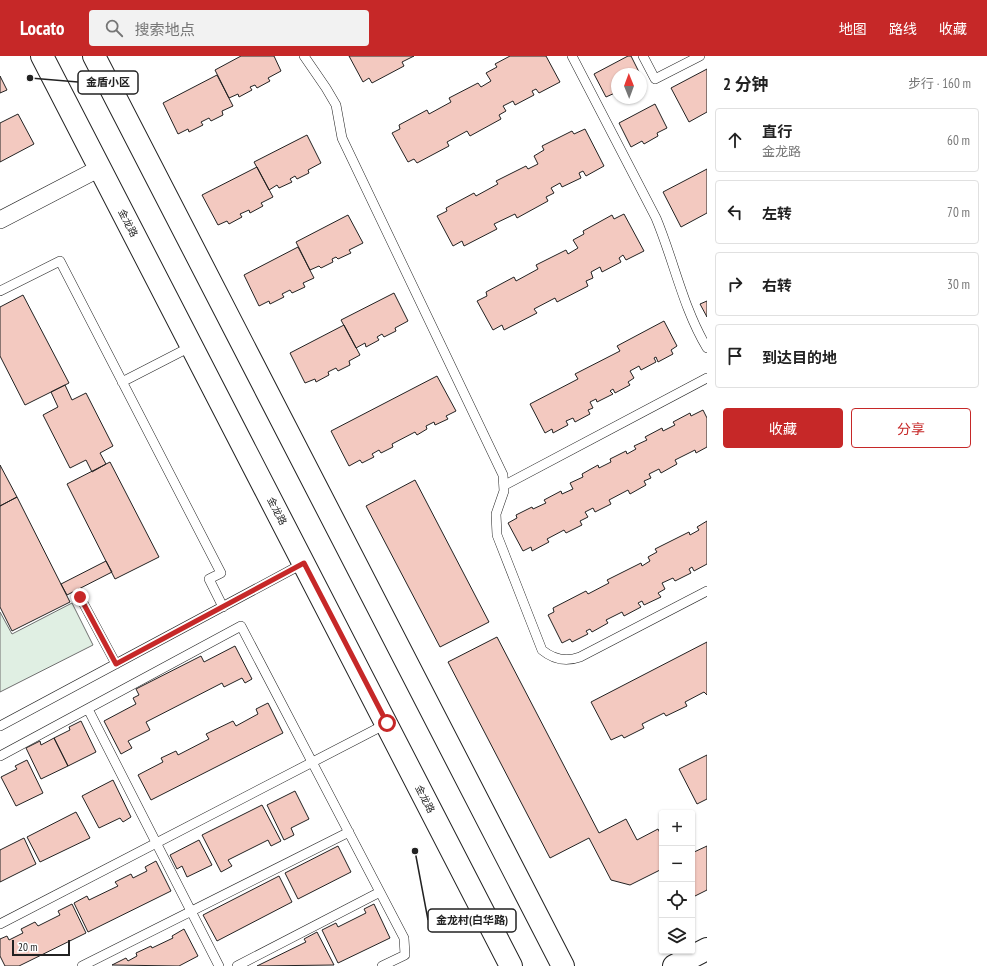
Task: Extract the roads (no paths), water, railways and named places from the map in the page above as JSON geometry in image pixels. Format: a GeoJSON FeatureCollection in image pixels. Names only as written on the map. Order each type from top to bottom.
{"type":"FeatureCollection","features":[{"type":"Feature","properties":{"kind":"main road","name":"金龙路"},"geometry":{"type":"LineString","coordinates":[[42,56],[511,966]]}},
{"type":"Feature","properties":{"kind":"main road"},"geometry":{"type":"LineString","coordinates":[[94,56],[563,966]]}},
{"type":"Feature","properties":{"kind":"main road"},"geometry":{"type":"LineString","coordinates":[[674,966],[707,949]]}},
{"type":"Feature","properties":{"kind":"street"},"geometry":{"type":"LineString","coordinates":[[0,220],[100,168]]}},
{"type":"Feature","properties":{"kind":"lane"},"geometry":{"type":"LineString","coordinates":[[304,56],[336,105],[342,138],[503,475],[505,485],[504,497],[496,514],[497,535],[542,650],[548,655],[563,660],[580,657],[707,592]]}},
{"type":"Feature","properties":{"kind":"lane"},"geometry":{"type":"LineString","coordinates":[[572,56],[656,218],[670,254],[682,292],[707,348]]}},
{"type":"Feature","properties":{"kind":"lane"},"geometry":{"type":"LineString","coordinates":[[643,56],[655,79],[700,56]]}},
{"type":"Feature","properties":{"kind":"lane"},"geometry":{"type":"LineString","coordinates":[[0,291],[60,261],[221,573],[209,579],[223,607]]}},
{"type":"Feature","properties":{"kind":"lane"},"geometry":{"type":"LineString","coordinates":[[122,382],[192,346]]}},
{"type":"Feature","properties":{"kind":"lane"},"geometry":{"type":"LineString","coordinates":[[505,485],[707,378]]}},
{"type":"Feature","properties":{"kind":"lane"},"geometry":{"type":"LineString","coordinates":[[0,726],[304,563]]}},
{"type":"Feature","properties":{"kind":"lane"},"geometry":{"type":"LineString","coordinates":[[80,597],[116,664]]}},
{"type":"Feature","properties":{"kind":"lane"},"geometry":{"type":"LineString","coordinates":[[0,756],[241,626],[404,938],[405,955],[382,966]]}},
{"type":"Feature","properties":{"kind":"lane"},"geometry":{"type":"LineString","coordinates":[[88,709],[219,966]]}},
{"type":"Feature","properties":{"kind":"lane"},"geometry":{"type":"LineString","coordinates":[[0,924],[387,723]]}},
{"type":"Feature","properties":{"kind":"lane"},"geometry":{"type":"LineString","coordinates":[[82,966],[349,832]]}},
{"type":"Feature","properties":{"kind":"lane"},"geometry":{"type":"LineString","coordinates":[[238,966],[380,892]]}},
{"type":"Feature","properties":{"kind":"place","name":"金盾小区"},"geometry":{"type":"Point","coordinates":[30,78]}},
{"type":"Feature","properties":{"kind":"place","name":"金龙村(白华路)"},"geometry":{"type":"Point","coordinates":[415,851]}}]}
